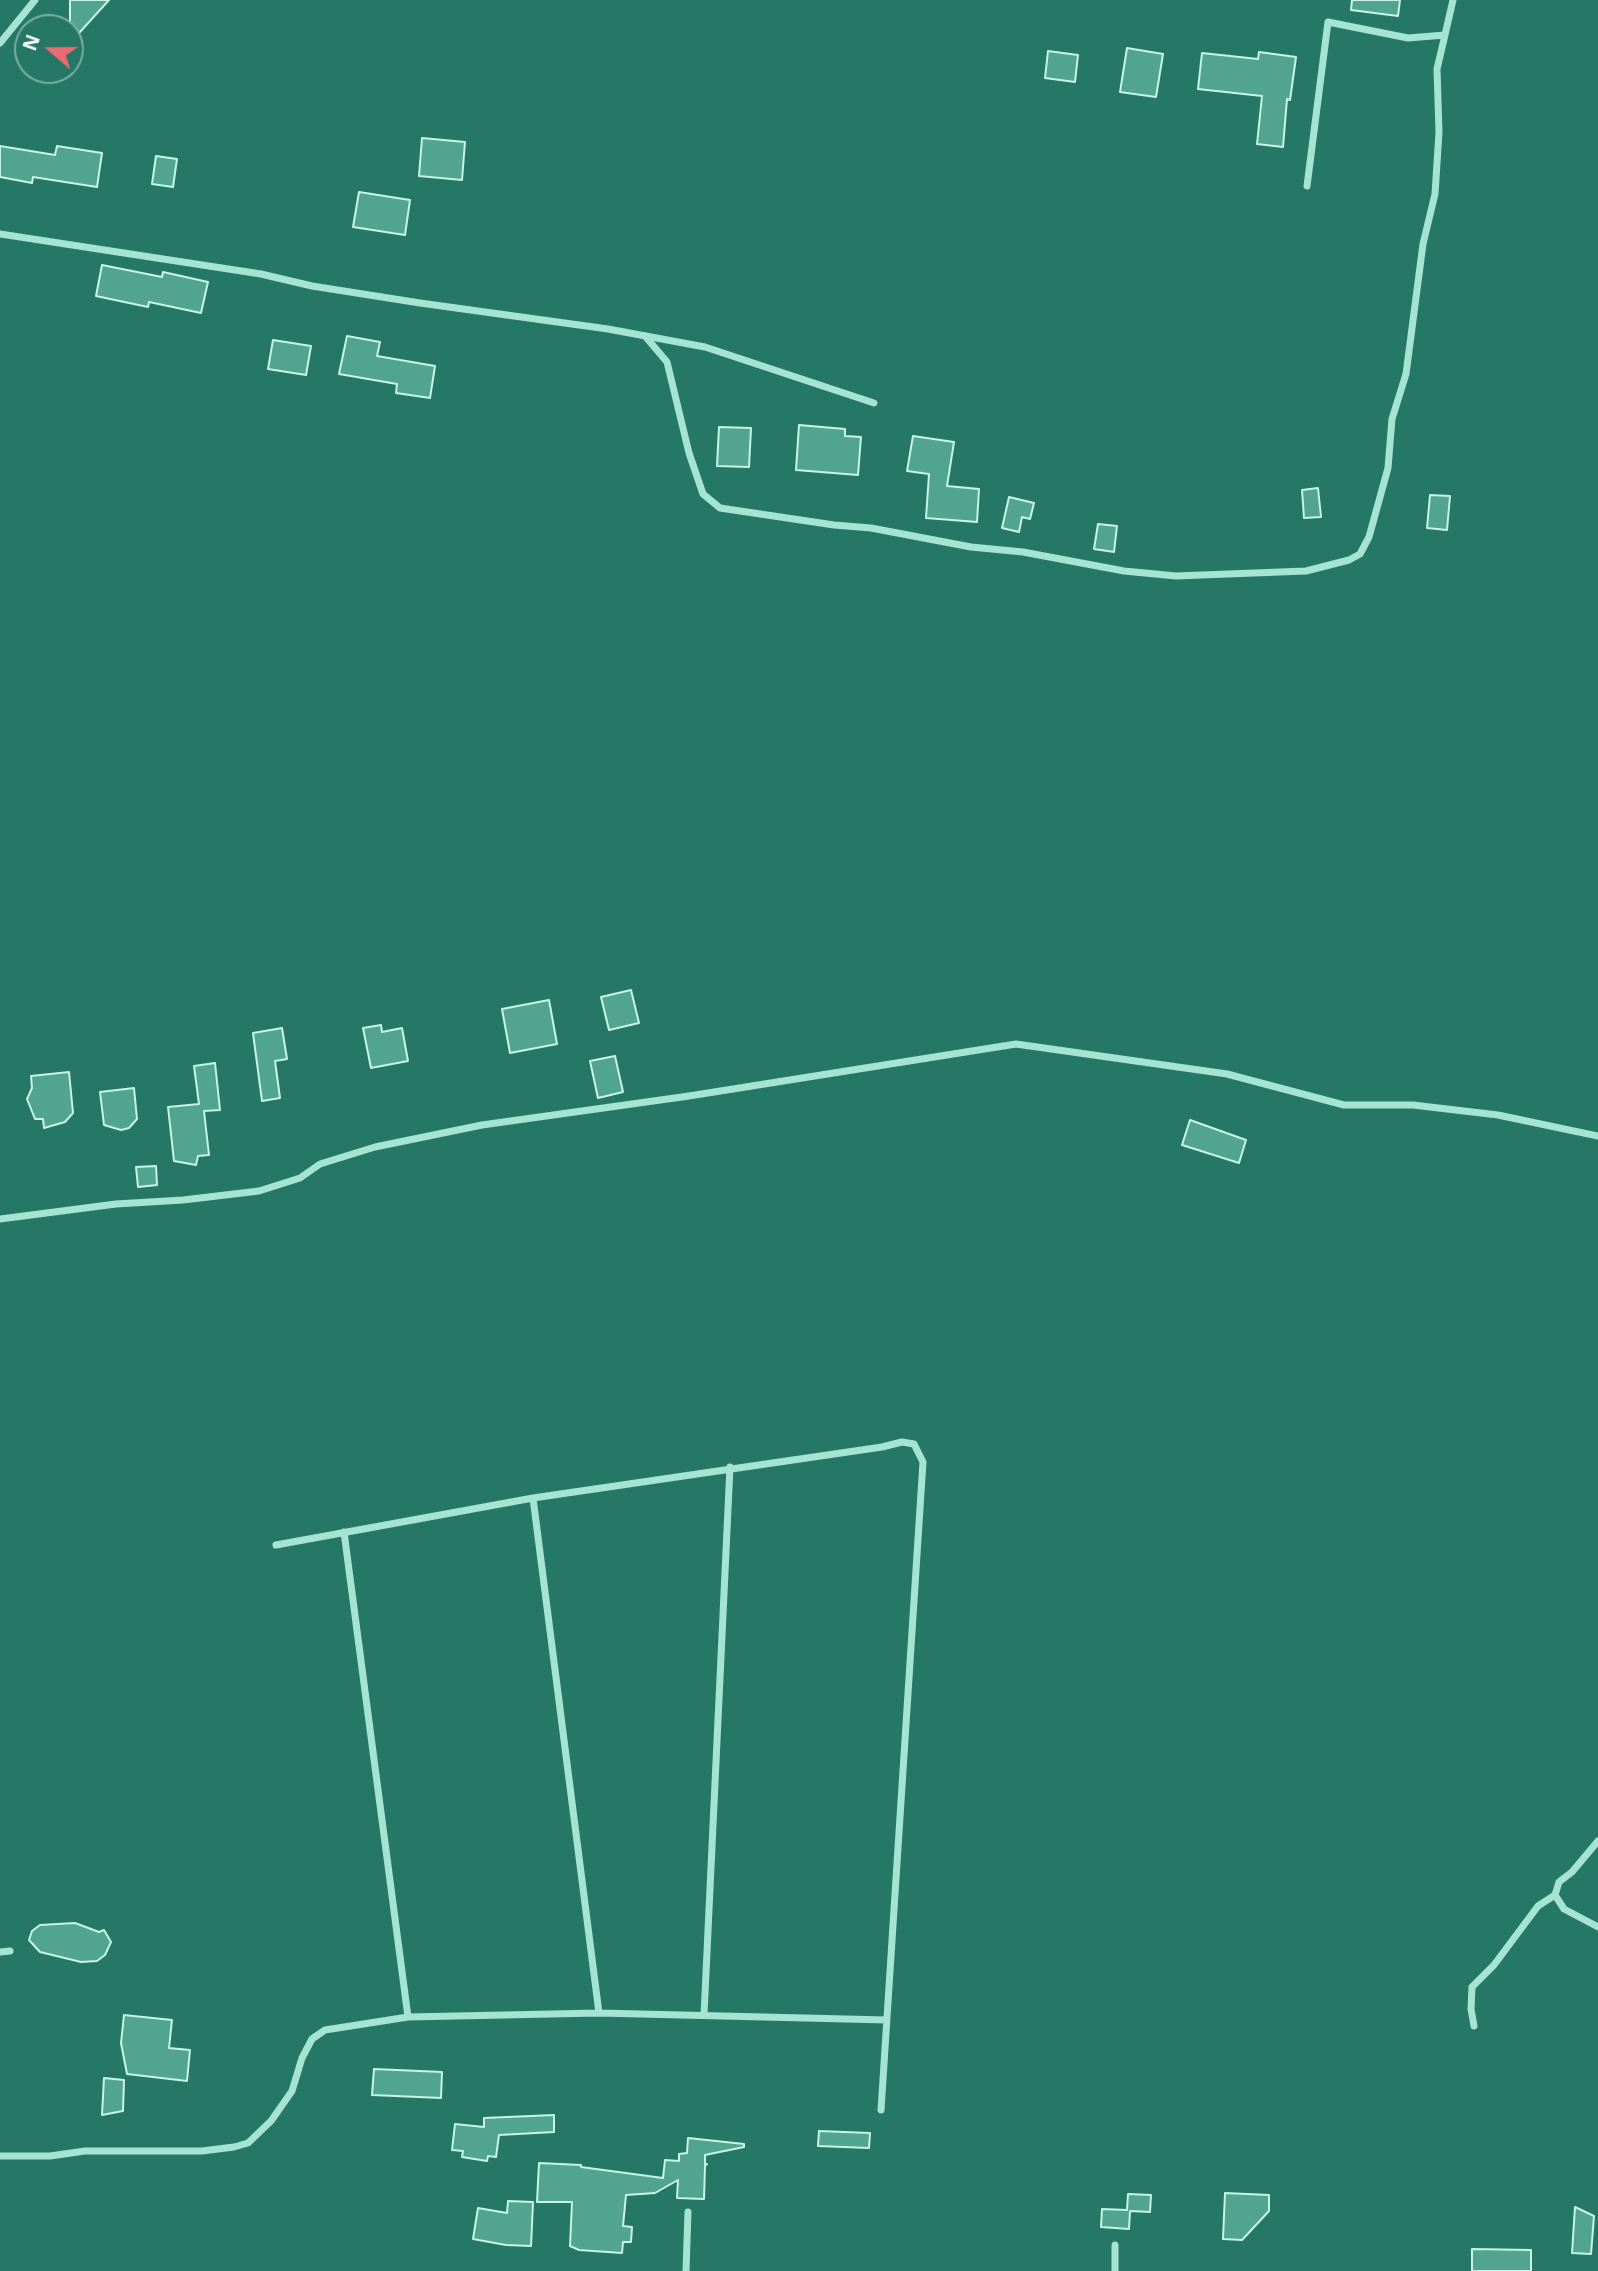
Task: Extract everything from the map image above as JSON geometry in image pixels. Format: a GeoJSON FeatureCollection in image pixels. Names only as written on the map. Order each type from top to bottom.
{"type":"FeatureCollection","features":[{"type":"Feature","properties":{"kind":"street"},"geometry":{"type":"LineString","coordinates":[[0,43],[34,0]]}},
{"type":"Feature","properties":{"kind":"street"},"geometry":{"type":"LineString","coordinates":[[645,336],[667,362],[689,453],[703,494],[720,508],[871,528],[1125,571],[1176,576],[1306,571],[1349,560],[1360,554],[1369,537],[1388,468],[1392,419],[1406,374],[1423,244],[1435,194],[1439,132],[1437,69],[1453,0]]}},
{"type":"Feature","properties":{"kind":"street"},"geometry":{"type":"LineString","coordinates":[[1307,187],[1328,22],[1408,38],[1445,35]]}},
{"type":"Feature","properties":{"kind":"street"},"geometry":{"type":"LineString","coordinates":[[0,234],[705,347],[874,403]]}},
{"type":"Feature","properties":{"kind":"street"},"geometry":{"type":"LineString","coordinates":[[0,1219],[260,1191],[300,1178],[320,1164],[375,1147],[482,1125],[689,1096],[1016,1044],[1227,1074],[1344,1105],[1413,1105],[1498,1115],[1598,1136]]}},
{"type":"Feature","properties":{"kind":"street"},"geometry":{"type":"LineString","coordinates":[[276,1545],[533,1498],[902,1442],[914,1444],[922,1462],[881,2110]]}},
{"type":"Feature","properties":{"kind":"street"},"geometry":{"type":"LineString","coordinates":[[704,2015],[730,1467]]}},
{"type":"Feature","properties":{"kind":"street"},"geometry":{"type":"LineString","coordinates":[[533,1498],[599,2013]]}},
{"type":"Feature","properties":{"kind":"street"},"geometry":{"type":"LineString","coordinates":[[344,1532],[408,2017]]}},
{"type":"Feature","properties":{"kind":"street"},"geometry":{"type":"LineString","coordinates":[[1474,2026],[1472,1987],[1494,1965],[1538,1906],[1555,1895],[1559,1882],[1572,1872],[1598,1841]]}},
{"type":"Feature","properties":{"kind":"street"},"geometry":{"type":"LineString","coordinates":[[1555,1895],[1564,1909],[1598,1927]]}},
{"type":"Feature","properties":{"kind":"street"},"geometry":{"type":"LineString","coordinates":[[0,1952],[10,1951]]}},
{"type":"Feature","properties":{"kind":"street"},"geometry":{"type":"LineString","coordinates":[[0,2156],[85,2151],[202,2151],[248,2143],[271,2121],[292,2091],[302,2058],[312,2039],[325,2030],[408,2017],[599,2013],[887,2020]]}},
{"type":"Feature","properties":{"kind":"street"},"geometry":{"type":"LineString","coordinates":[[687,2271],[688,2212]]}},
{"type":"Feature","properties":{"kind":"street"},"geometry":{"type":"LineString","coordinates":[[1115,2245],[1115,2271]]}},
{"type":"Feature","properties":{"kind":"building"},"geometry":{"type":"Polygon","coordinates":[[[70,0],[109,0],[84,28],[84,14],[70,14],[70,0]]]}},
{"type":"Feature","properties":{"kind":"building"},"geometry":{"type":"Polygon","coordinates":[[[1352,0],[1400,0],[1398,16],[1351,10],[1352,0]]]}},
{"type":"Feature","properties":{"kind":"building"},"geometry":{"type":"Polygon","coordinates":[[[1127,48],[1163,54],[1156,97],[1120,92],[1127,48]]]}},
{"type":"Feature","properties":{"kind":"building"},"geometry":{"type":"Polygon","coordinates":[[[1048,51],[1078,55],[1075,82],[1045,78],[1048,51]]]}},
{"type":"Feature","properties":{"kind":"building"},"geometry":{"type":"Polygon","coordinates":[[[1259,52],[1296,57],[1290,100],[1287,99],[1283,147],[1257,144],[1262,96],[1198,89],[1202,53],[1258,59],[1259,52]]]}},
{"type":"Feature","properties":{"kind":"building"},"geometry":{"type":"Polygon","coordinates":[[[422,138],[465,142],[462,180],[419,176],[422,138]]]}},
{"type":"Feature","properties":{"kind":"building"},"geometry":{"type":"Polygon","coordinates":[[[0,146],[55,155],[57,146],[102,153],[97,187],[33,177],[32,183],[0,177],[0,146]]]}},
{"type":"Feature","properties":{"kind":"building"},"geometry":{"type":"Polygon","coordinates":[[[156,156],[177,159],[173,187],[152,184],[156,156]]]}},
{"type":"Feature","properties":{"kind":"building"},"geometry":{"type":"Polygon","coordinates":[[[359,192],[410,200],[405,235],[353,227],[359,192]]]}},
{"type":"Feature","properties":{"kind":"building"},"geometry":{"type":"Polygon","coordinates":[[[102,265],[162,277],[163,272],[208,282],[201,313],[149,302],[148,307],[96,296],[102,265]]]}},
{"type":"Feature","properties":{"kind":"building"},"geometry":{"type":"Polygon","coordinates":[[[347,336],[380,342],[377,356],[435,366],[430,398],[396,393],[397,384],[339,374],[347,336]]]}},
{"type":"Feature","properties":{"kind":"building"},"geometry":{"type":"Polygon","coordinates":[[[273,340],[311,346],[306,375],[268,369],[273,340]]]}},
{"type":"Feature","properties":{"kind":"building"},"geometry":{"type":"Polygon","coordinates":[[[799,425],[845,429],[845,436],[861,437],[858,475],[796,470],[799,425]]]}},
{"type":"Feature","properties":{"kind":"building"},"geometry":{"type":"Polygon","coordinates":[[[719,427],[751,428],[749,467],[717,466],[719,427]]]}},
{"type":"Feature","properties":{"kind":"building"},"geometry":{"type":"Polygon","coordinates":[[[913,436],[954,442],[947,486],[979,489],[977,522],[926,518],[929,474],[907,471],[913,436]]]}},
{"type":"Feature","properties":{"kind":"building"},"geometry":{"type":"Polygon","coordinates":[[[1318,488],[1321,517],[1304,518],[1302,490],[1318,488]]]}},
{"type":"Feature","properties":{"kind":"building"},"geometry":{"type":"Polygon","coordinates":[[[1430,495],[1450,496],[1447,530],[1427,528],[1430,495]]]}},
{"type":"Feature","properties":{"kind":"building"},"geometry":{"type":"Polygon","coordinates":[[[1009,497],[1034,503],[1030,519],[1022,517],[1019,532],[1002,528],[1009,497]]]}},
{"type":"Feature","properties":{"kind":"building"},"geometry":{"type":"Polygon","coordinates":[[[1098,524],[1117,526],[1114,552],[1094,549],[1098,524]]]}},
{"type":"Feature","properties":{"kind":"building"},"geometry":{"type":"Polygon","coordinates":[[[631,990],[639,1023],[609,1030],[601,997],[631,990]]]}},
{"type":"Feature","properties":{"kind":"building"},"geometry":{"type":"Polygon","coordinates":[[[549,1000],[557,1044],[510,1053],[502,1009],[549,1000]]]}},
{"type":"Feature","properties":{"kind":"building"},"geometry":{"type":"Polygon","coordinates":[[[381,1025],[382,1032],[402,1028],[408,1061],[371,1068],[363,1028],[381,1025]]]}},
{"type":"Feature","properties":{"kind":"building"},"geometry":{"type":"Polygon","coordinates":[[[282,1028],[287,1059],[275,1061],[280,1098],[262,1101],[253,1033],[282,1028]]]}},
{"type":"Feature","properties":{"kind":"building"},"geometry":{"type":"Polygon","coordinates":[[[615,1056],[623,1092],[598,1098],[590,1061],[615,1056]]]}},
{"type":"Feature","properties":{"kind":"building"},"geometry":{"type":"Polygon","coordinates":[[[215,1063],[220,1110],[204,1111],[209,1155],[198,1156],[196,1165],[174,1161],[168,1107],[199,1104],[194,1066],[215,1063]]]}},
{"type":"Feature","properties":{"kind":"building"},"geometry":{"type":"Polygon","coordinates":[[[69,1072],[73,1113],[65,1122],[44,1128],[43,1119],[35,1119],[27,1099],[32,1088],[31,1076],[69,1072]]]}},
{"type":"Feature","properties":{"kind":"building"},"geometry":{"type":"Polygon","coordinates":[[[134,1088],[137,1119],[129,1128],[121,1130],[104,1125],[100,1092],[134,1088]]]}},
{"type":"Feature","properties":{"kind":"building"},"geometry":{"type":"Polygon","coordinates":[[[1190,1120],[1246,1140],[1239,1163],[1182,1145],[1190,1120]]]}},
{"type":"Feature","properties":{"kind":"building"},"geometry":{"type":"Polygon","coordinates":[[[156,1166],[157,1185],[138,1187],[136,1167],[156,1166]]]}},
{"type":"Feature","properties":{"kind":"building"},"geometry":{"type":"Polygon","coordinates":[[[75,1923],[99,1932],[104,1930],[111,1942],[105,1955],[97,1961],[81,1962],[40,1952],[29,1940],[32,1931],[40,1925],[75,1923]]]}},
{"type":"Feature","properties":{"kind":"building"},"geometry":{"type":"Polygon","coordinates":[[[124,2015],[172,2020],[169,2048],[190,2050],[187,2081],[127,2074],[121,2043],[124,2015]]]}},
{"type":"Feature","properties":{"kind":"building"},"geometry":{"type":"Polygon","coordinates":[[[374,2069],[442,2072],[441,2098],[372,2095],[374,2069]]]}},
{"type":"Feature","properties":{"kind":"building"},"geometry":{"type":"Polygon","coordinates":[[[104,2078],[124,2080],[123,2111],[102,2115],[104,2078]]]}},
{"type":"Feature","properties":{"kind":"building"},"geometry":{"type":"Polygon","coordinates":[[[554,2115],[554,2132],[499,2135],[496,2157],[488,2156],[487,2161],[462,2157],[463,2151],[452,2150],[455,2124],[484,2127],[484,2118],[554,2115]]]}},
{"type":"Feature","properties":{"kind":"building"},"geometry":{"type":"Polygon","coordinates":[[[819,2131],[870,2133],[869,2148],[818,2146],[819,2131]]]}},
{"type":"Feature","properties":{"kind":"building"},"geometry":{"type":"Polygon","coordinates":[[[688,2138],[744,2144],[744,2147],[705,2155],[707,2164],[704,2199],[677,2198],[678,2180],[655,2193],[626,2195],[623,2226],[632,2227],[631,2242],[623,2242],[622,2253],[579,2250],[570,2246],[572,2202],[537,2202],[539,2163],[581,2165],[663,2178],[665,2160],[679,2161],[679,2154],[687,2153],[688,2138]]]}},
{"type":"Feature","properties":{"kind":"building"},"geometry":{"type":"Polygon","coordinates":[[[1225,2193],[1269,2195],[1269,2211],[1242,2240],[1223,2239],[1225,2193]]]}},
{"type":"Feature","properties":{"kind":"building"},"geometry":{"type":"Polygon","coordinates":[[[1128,2194],[1151,2195],[1150,2212],[1130,2211],[1129,2229],[1101,2227],[1102,2209],[1127,2210],[1128,2194]]]}},
{"type":"Feature","properties":{"kind":"building"},"geometry":{"type":"Polygon","coordinates":[[[508,2201],[533,2202],[531,2246],[473,2239],[478,2208],[507,2213],[508,2201]]]}},
{"type":"Feature","properties":{"kind":"building"},"geometry":{"type":"Polygon","coordinates":[[[1575,2207],[1594,2216],[1591,2254],[1572,2253],[1575,2207]]]}},
{"type":"Feature","properties":{"kind":"building"},"geometry":{"type":"Polygon","coordinates":[[[1472,2249],[1531,2250],[1531,2271],[1472,2271],[1472,2249]]]}}]}
